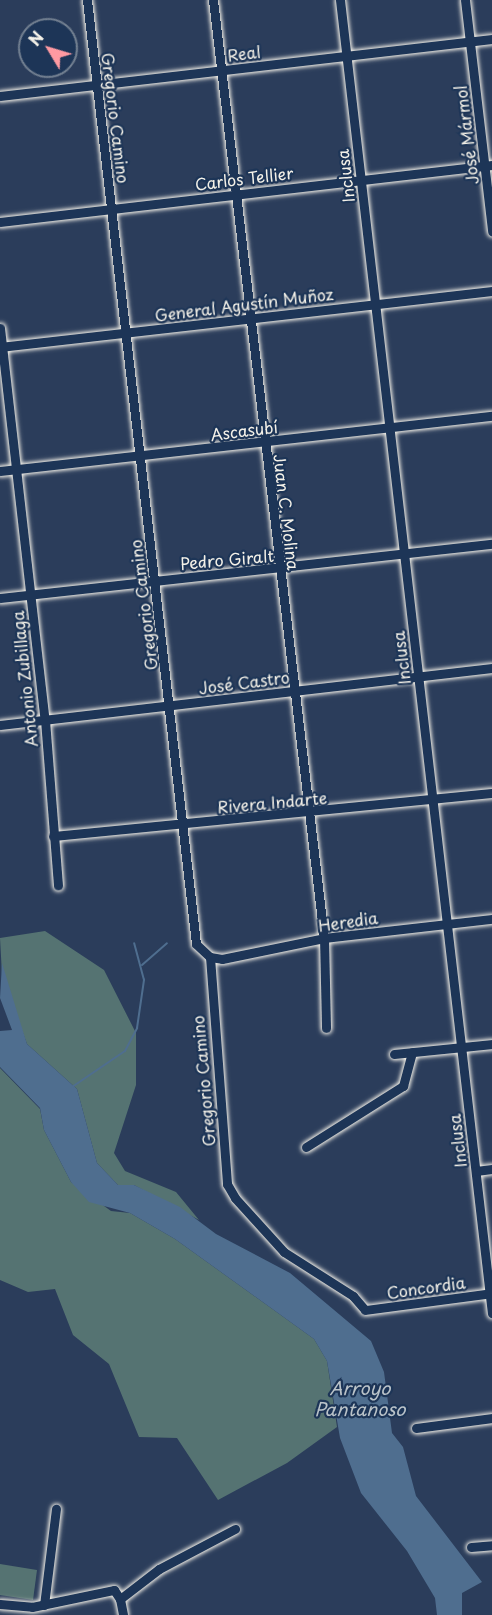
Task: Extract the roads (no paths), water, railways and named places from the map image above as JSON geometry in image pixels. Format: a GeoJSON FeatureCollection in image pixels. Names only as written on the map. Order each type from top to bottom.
{"type":"FeatureCollection","features":[{"type":"Feature","properties":{"kind":"street","name":"Gregorio Camino"},"geometry":{"type":"LineString","coordinates":[[87,0],[171,705],[190,916],[196,944],[210,957],[227,1184],[236,1198],[284,1252],[353,1296],[365,1310]]}},
{"type":"Feature","properties":{"kind":"street","name":"Juan C. Molina"},"geometry":{"type":"LineString","coordinates":[[213,0],[263,443],[324,938],[326,1028]]}},
{"type":"Feature","properties":{"kind":"street","name":"Inclusa"},"geometry":{"type":"LineString","coordinates":[[340,0],[492,1313]]}},
{"type":"Feature","properties":{"kind":"street","name":"José Mármol"},"geometry":{"type":"LineString","coordinates":[[465,0],[489,166],[492,231]]}},
{"type":"Feature","properties":{"kind":"street","name":"Real"},"geometry":{"type":"LineString","coordinates":[[0,96],[492,39]]}},
{"type":"Feature","properties":{"kind":"street","name":"Carlos Tellier"},"geometry":{"type":"LineString","coordinates":[[0,222],[489,166]]}},
{"type":"Feature","properties":{"kind":"street","name":"General Agustín Muñoz"},"geometry":{"type":"LineString","coordinates":[[1,347],[492,291]]}},
{"type":"Feature","properties":{"kind":"street","name":"Antonio Zubillaga"},"geometry":{"type":"LineString","coordinates":[[0,328],[45,720],[58,885]]}},
{"type":"Feature","properties":{"kind":"street","name":"Ascasubí"},"geometry":{"type":"LineString","coordinates":[[0,471],[492,416]]}},
{"type":"Feature","properties":{"kind":"street","name":"Pedro Giralt"},"geometry":{"type":"LineString","coordinates":[[0,598],[492,544]]}},
{"type":"Feature","properties":{"kind":"street","name":"José Castro"},"geometry":{"type":"LineString","coordinates":[[0,725],[492,668]]}},
{"type":"Feature","properties":{"kind":"street","name":"Rivera Indarte"},"geometry":{"type":"LineString","coordinates":[[54,836],[309,815],[492,793]]}},
{"type":"Feature","properties":{"kind":"street","name":"Heredia"},"geometry":{"type":"LineString","coordinates":[[210,957],[260,954],[324,938],[492,919]]}},
{"type":"Feature","properties":{"kind":"street"},"geometry":{"type":"LineString","coordinates":[[394,1054],[492,1044]]}},
{"type":"Feature","properties":{"kind":"street"},"geometry":{"type":"LineString","coordinates":[[306,1148],[403,1086],[412,1052]]}},
{"type":"Feature","properties":{"kind":"street"},"geometry":{"type":"LineString","coordinates":[[476,1171],[492,1169]]}},
{"type":"Feature","properties":{"kind":"street","name":"Concordia"},"geometry":{"type":"LineString","coordinates":[[365,1310],[491,1293]]}},
{"type":"Feature","properties":{"kind":"street"},"geometry":{"type":"LineString","coordinates":[[416,1428],[492,1418]]}},
{"type":"Feature","properties":{"kind":"street"},"geometry":{"type":"LineString","coordinates":[[44,1605],[56,1509]]}},
{"type":"Feature","properties":{"kind":"street"},"geometry":{"type":"LineString","coordinates":[[120,1599],[159,1569],[235,1529]]}},
{"type":"Feature","properties":{"kind":"street"},"geometry":{"type":"LineString","coordinates":[[471,1547],[492,1545]]}},
{"type":"Feature","properties":{"kind":"street"},"geometry":{"type":"LineString","coordinates":[[0,1604],[22,1611],[114,1590],[120,1599],[123,1615]]}},
{"type":"Feature","properties":{"kind":"water","name":"Arroyo Pantanoso"},"geometry":{"type":"Polygon","coordinates":[[[2,963],[27,1044],[77,1089],[97,1163],[118,1185],[134,1185],[180,1207],[216,1234],[290,1273],[371,1341],[384,1372],[392,1433],[403,1447],[416,1496],[482,1582],[462,1593],[462,1615],[437,1615],[435,1598],[407,1551],[361,1493],[340,1438],[327,1361],[314,1339],[175,1239],[130,1213],[89,1202],[71,1182],[44,1130],[40,1108],[0,1067],[0,1031],[12,1030],[0,998],[2,963]]]}},
{"type":"Feature","properties":{"kind":"waterway"},"geometry":{"type":"LineString","coordinates":[[72,1087],[125,1051],[137,1028],[144,980],[134,943]]}},
{"type":"Feature","properties":{"kind":"waterway"},"geometry":{"type":"LineString","coordinates":[[142,965],[167,943]]}}]}
